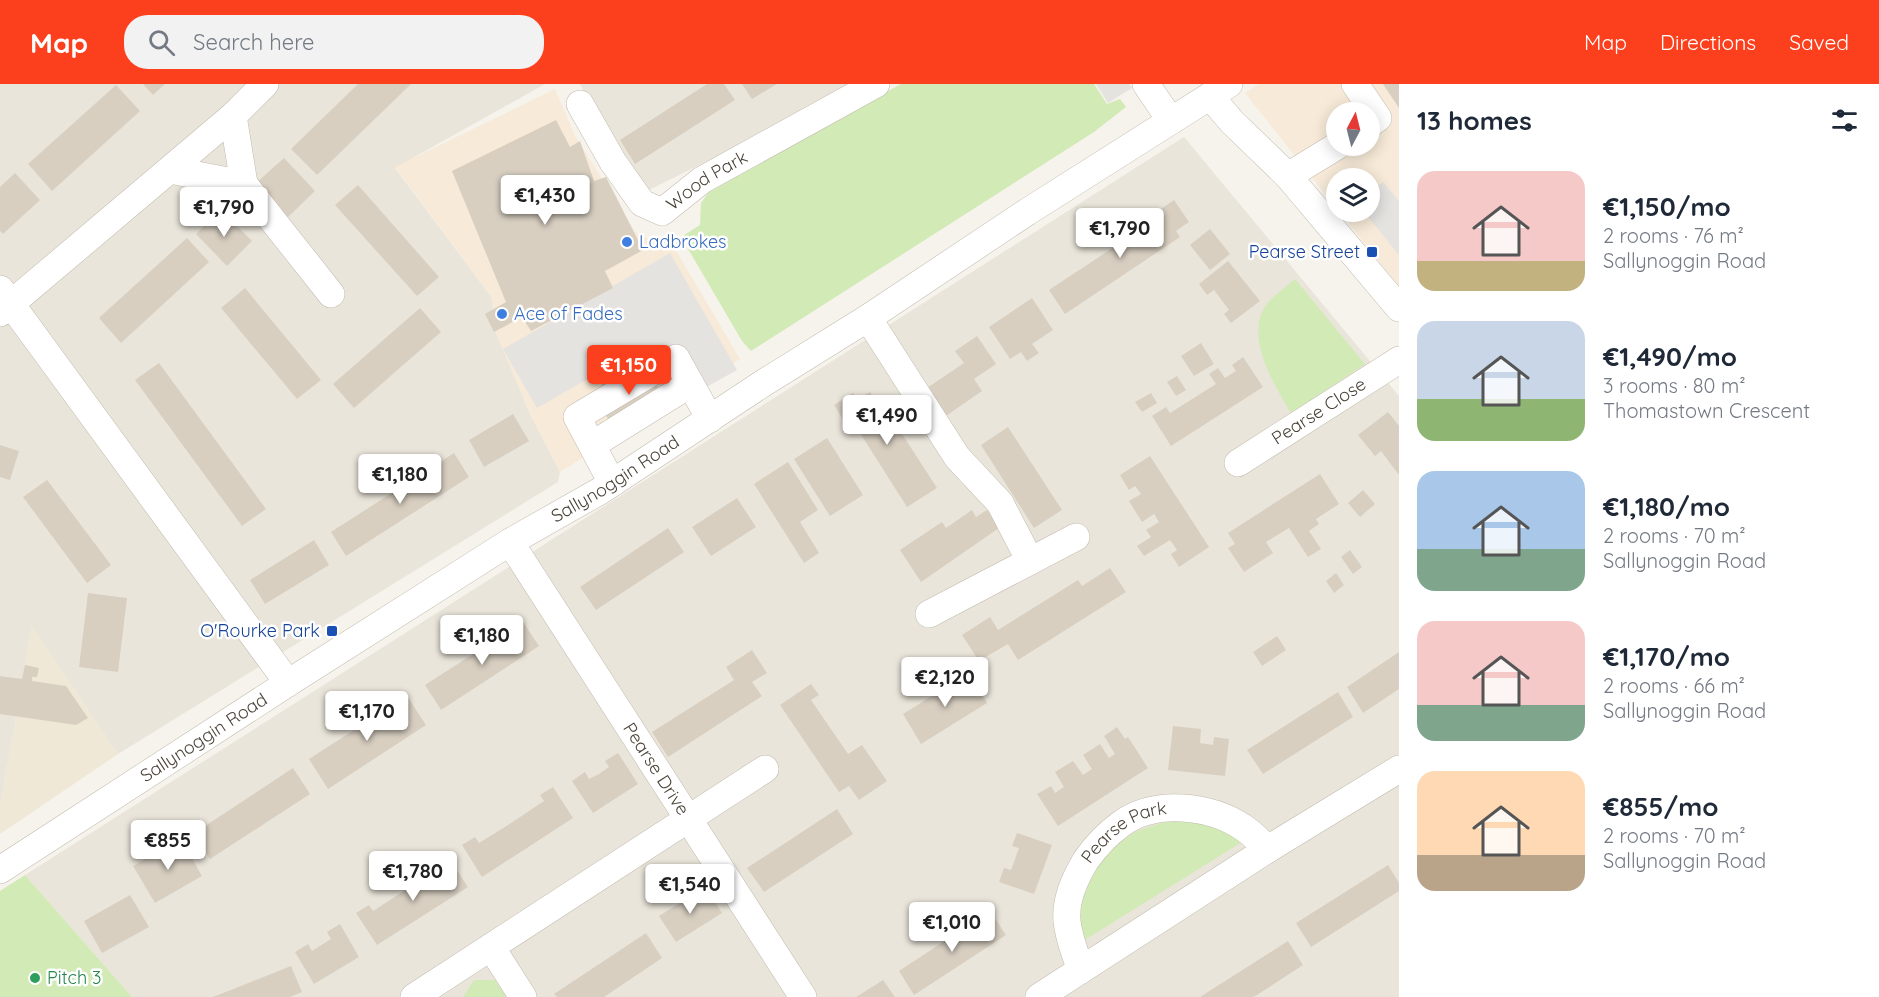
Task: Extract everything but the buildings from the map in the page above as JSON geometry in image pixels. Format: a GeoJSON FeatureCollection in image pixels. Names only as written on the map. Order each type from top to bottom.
{"type":"FeatureCollection","features":[{"type":"Feature","properties":{"kind":"street"},"geometry":{"type":"LineString","coordinates":[[266,84],[233,116],[170,170],[4,301],[288,683]]}},
{"type":"Feature","properties":{"kind":"street","name":"Wood Park"},"geometry":{"type":"LineString","coordinates":[[580,104],[613,162],[642,203],[662,212],[702,180],[876,84]]}},
{"type":"Feature","properties":{"kind":"street"},"geometry":{"type":"LineString","coordinates":[[1146,84],[1171,121]]}},
{"type":"Feature","properties":{"kind":"street"},"geometry":{"type":"LineString","coordinates":[[1355,84],[1367,102]]}},
{"type":"Feature","properties":{"kind":"street"},"geometry":{"type":"LineString","coordinates":[[1220,90],[1232,122],[1288,176],[1399,308]]}},
{"type":"Feature","properties":{"kind":"street","name":"Sallynoggin Road"},"geometry":{"type":"LineString","coordinates":[[0,870],[510,542],[612,483],[868,318],[1027,212],[1220,90]]}},
{"type":"Feature","properties":{"kind":"street"},"geometry":{"type":"LineString","coordinates":[[233,116],[244,184],[331,294]]}},
{"type":"Feature","properties":{"kind":"street"},"geometry":{"type":"LineString","coordinates":[[1288,176],[1326,153]]}},
{"type":"Feature","properties":{"kind":"street"},"geometry":{"type":"LineString","coordinates":[[170,170],[244,184]]}},
{"type":"Feature","properties":{"kind":"street"},"geometry":{"type":"LineString","coordinates":[[868,318],[957,457],[1000,503],[1030,561]]}},
{"type":"Feature","properties":{"kind":"street","name":"Pearse Close"},"geometry":{"type":"LineString","coordinates":[[1238,463],[1399,360]]}},
{"type":"Feature","properties":{"kind":"street"},"geometry":{"type":"LineString","coordinates":[[612,483],[592,445],[690,384],[710,419]]}},
{"type":"Feature","properties":{"kind":"street"},"geometry":{"type":"LineString","coordinates":[[929,615],[1076,537]]}},
{"type":"Feature","properties":{"kind":"street","name":"Pearse Drive"},"geometry":{"type":"LineString","coordinates":[[510,542],[803,997]]}},
{"type":"Feature","properties":{"kind":"street"},"geometry":{"type":"LineString","coordinates":[[432,992],[491,947],[765,769]]}},
{"type":"Feature","properties":{"kind":"street"},"geometry":{"type":"LineString","coordinates":[[1039,997],[1268,849],[1399,769]]}},
{"type":"Feature","properties":{"kind":"street","name":"Pearse Park"},"geometry":{"type":"LineString","coordinates":[[1081,970],[1068,929],[1069,898],[1083,865],[1096,846],[1122,823],[1140,814],[1159,809],[1201,810],[1233,821],[1246,829],[1268,849]]}},
{"type":"Feature","properties":{"kind":"street"},"geometry":{"type":"LineString","coordinates":[[491,947],[522,997]]}},
{"type":"Feature","properties":{"kind":"shaded area","name":"O'Rourke Park"},"geometry":{"type":"Polygon","coordinates":[[[0,84],[545,84],[395,168],[492,298],[494,328],[531,416],[560,472],[558,482],[118,754],[32,627],[0,808],[0,84]]]}},
{"type":"Feature","properties":{"kind":"shaded area"},"geometry":{"type":"Polygon","coordinates":[[[580,84],[863,84],[641,194],[580,84]]]}},
{"type":"Feature","properties":{"kind":"shaded area"},"geometry":{"type":"Polygon","coordinates":[[[1096,84],[1129,84],[1132,88],[1108,103],[1096,84]]]}},
{"type":"Feature","properties":{"kind":"shaded area"},"geometry":{"type":"Polygon","coordinates":[[[1259,84],[1399,84],[1399,286],[1347,222],[1380,222],[1380,168],[1326,168],[1326,195],[1245,93],[1259,84]]]}},
{"type":"Feature","properties":{"kind":"shaded area"},"geometry":{"type":"Polygon","coordinates":[[[555,89],[575,136],[636,233],[677,252],[740,359],[560,472],[531,416],[494,328],[492,298],[395,167],[555,89]]]}},
{"type":"Feature","properties":{"kind":"shaded area"},"geometry":{"type":"Polygon","coordinates":[[[1184,137],[1399,396],[1399,997],[132,997],[25,875],[1184,137]]]}},
{"type":"Feature","properties":{"kind":"shaded area"},"geometry":{"type":"Polygon","coordinates":[[[1383,182],[1399,201],[1399,255],[1372,222],[1380,222],[1380,184],[1383,182]]]}},
{"type":"Feature","properties":{"kind":"shaded area"},"geometry":{"type":"Polygon","coordinates":[[[670,253],[737,370],[680,402],[647,345],[537,408],[503,349],[670,253]]]}},
{"type":"Feature","properties":{"kind":"shaded area"},"geometry":{"type":"Polygon","coordinates":[[[32,626],[118,754],[0,834],[0,808],[32,626]]]}},
{"type":"Feature","properties":{"kind":"green space"},"geometry":{"type":"Polygon","coordinates":[[[901,84],[1094,84],[1107,104],[1120,99],[1126,107],[1094,132],[751,351],[742,341],[681,237],[700,225],[701,203],[708,193],[901,84]]]}},
{"type":"Feature","properties":{"kind":"green space"},"geometry":{"type":"Polygon","coordinates":[[[1295,279],[1365,364],[1291,413],[1271,377],[1260,348],[1258,334],[1259,320],[1264,308],[1295,279]]]}},
{"type":"Feature","properties":{"kind":"green space"},"geometry":{"type":"Polygon","coordinates":[[[1171,820],[1212,824],[1242,842],[1083,941],[1077,911],[1087,879],[1106,852],[1137,831],[1171,820]]]}},
{"type":"Feature","properties":{"kind":"green space"},"geometry":{"type":"Polygon","coordinates":[[[25,875],[132,997],[0,997],[0,891],[25,875]]]}},
{"type":"Feature","properties":{"kind":"green space"},"geometry":{"type":"Polygon","coordinates":[[[474,980],[495,980],[506,997],[463,997],[474,980]]]}},
{"type":"Feature","properties":{"kind":"place","name":"Ladbrokes"},"geometry":{"type":"Point","coordinates":[627,242]}},
{"type":"Feature","properties":{"kind":"place","name":"Pearse Street"},"geometry":{"type":"Point","coordinates":[1372,252]}},
{"type":"Feature","properties":{"kind":"place","name":"Ace of Fades"},"geometry":{"type":"Point","coordinates":[502,314]}},
{"type":"Feature","properties":{"kind":"place","name":"O'Rourke Park"},"geometry":{"type":"Point","coordinates":[332,631]}},
{"type":"Feature","properties":{"kind":"place","name":"Pitch 3"},"geometry":{"type":"Point","coordinates":[35,978]}}]}
